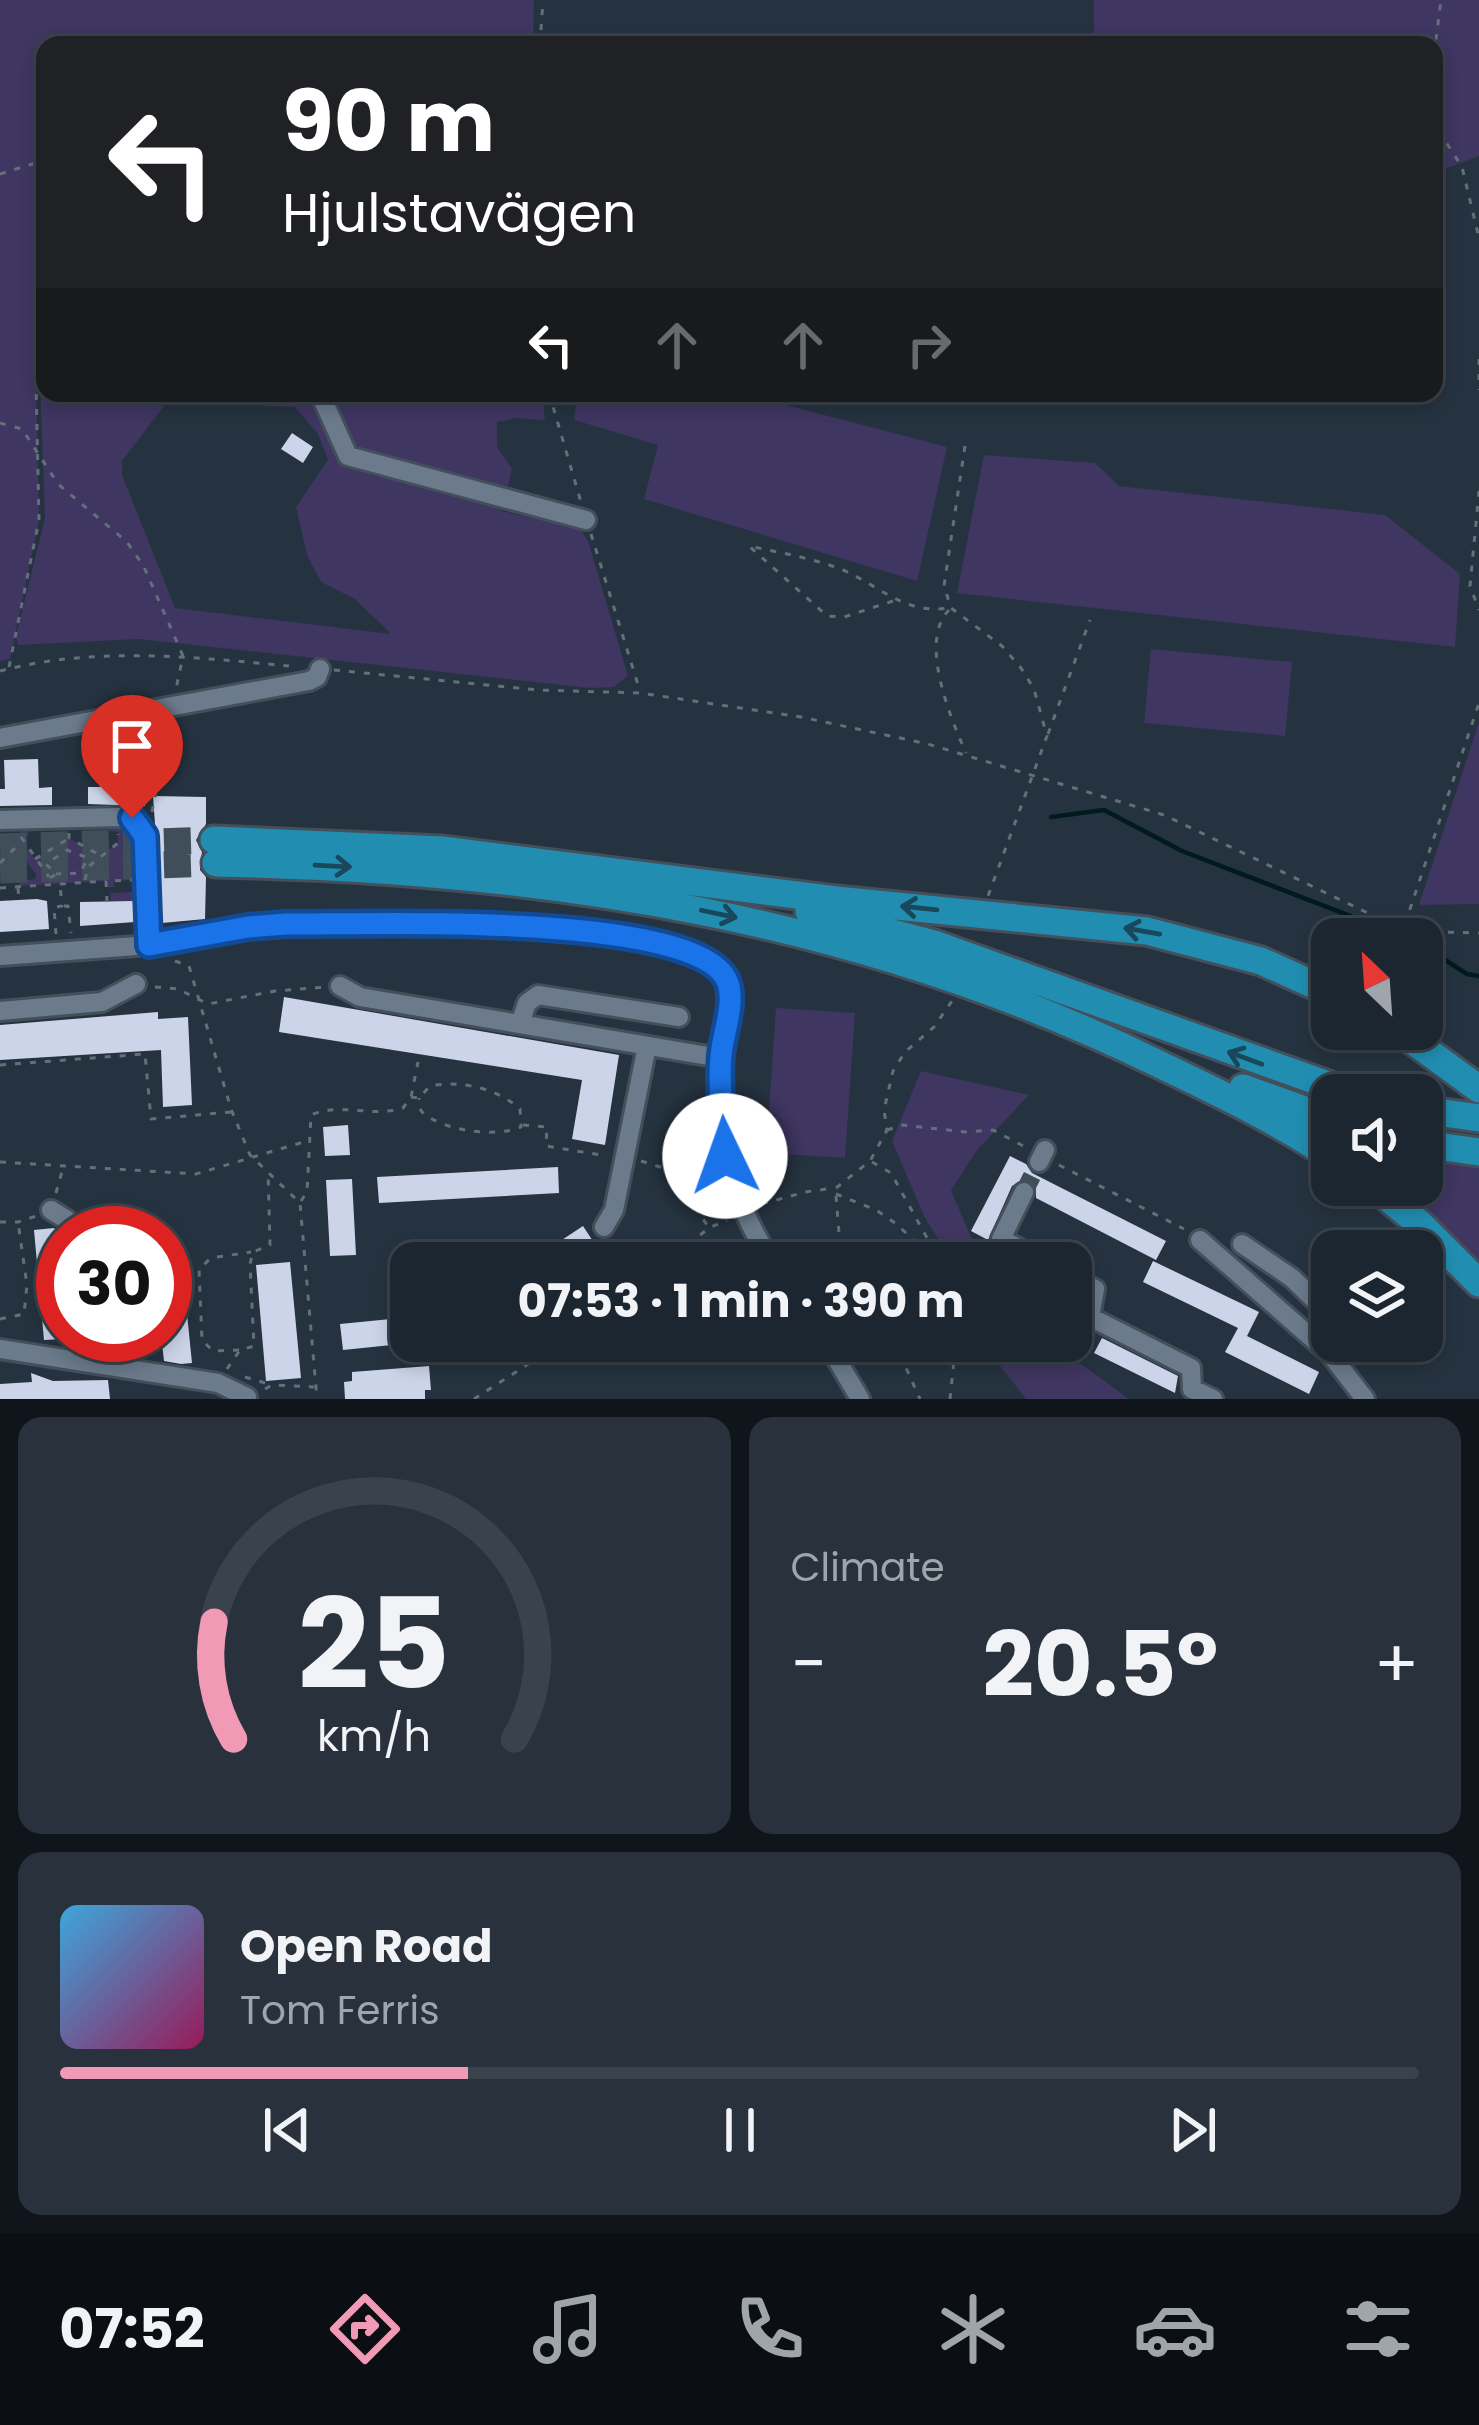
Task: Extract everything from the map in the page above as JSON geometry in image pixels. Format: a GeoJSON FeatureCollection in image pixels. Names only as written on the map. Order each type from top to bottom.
{"type":"FeatureCollection","features":[{"type":"Feature","properties":{"kind":"highway"},"geometry":{"type":"LineString","coordinates":[[1311,984],[1261,961],[1147,931],[442,850],[215,852],[553,884],[781,927],[989,988],[1120,1044],[1311,1144]]}},
{"type":"Feature","properties":{"kind":"highway"},"geometry":{"type":"LineString","coordinates":[[673,880],[934,944],[1311,1079]]}},
{"type":"Feature","properties":{"kind":"highway"},"geometry":{"type":"LineString","coordinates":[[1120,1044],[1311,1112]]}},
{"type":"Feature","properties":{"kind":"highway"},"geometry":{"type":"LineString","coordinates":[[1426,1050],[1479,1089]]}},
{"type":"Feature","properties":{"kind":"highway"},"geometry":{"type":"LineString","coordinates":[[1443,1113],[1479,1118]]}},
{"type":"Feature","properties":{"kind":"highway"},"geometry":{"type":"LineString","coordinates":[[1443,1147],[1479,1152]]}},
{"type":"Feature","properties":{"kind":"highway"},"geometry":{"type":"LineString","coordinates":[[1398,1206],[1479,1282]]}},
{"type":"Feature","properties":{"kind":"street"},"geometry":{"type":"LineString","coordinates":[[324,402],[348,456],[586,520]]}},
{"type":"Feature","properties":{"kind":"street"},"geometry":{"type":"LineString","coordinates":[[0,738],[309,681],[320,669]]}},
{"type":"Feature","properties":{"kind":"street"},"geometry":{"type":"LineString","coordinates":[[10,820],[132,818],[142,829],[149,945]]}},
{"type":"Feature","properties":{"kind":"street"},"geometry":{"type":"LineString","coordinates":[[0,956],[149,945],[286,924],[538,927],[643,939],[707,958],[728,980],[730,992],[720,1058],[725,1156],[759,1242]]}},
{"type":"Feature","properties":{"kind":"street"},"geometry":{"type":"LineString","coordinates":[[0,1011],[102,1002],[136,985]]}},
{"type":"Feature","properties":{"kind":"street"},"geometry":{"type":"LineString","coordinates":[[340,986],[360,997],[720,1058]]}},
{"type":"Feature","properties":{"kind":"street"},"geometry":{"type":"LineString","coordinates":[[520,1024],[527,1003],[538,995],[679,1017]]}},
{"type":"Feature","properties":{"kind":"street"},"geometry":{"type":"LineString","coordinates":[[604,1227],[629,1159],[647,1046]]}},
{"type":"Feature","properties":{"kind":"street"},"geometry":{"type":"LineString","coordinates":[[1007,1242],[1001,1239],[1024,1192]]}},
{"type":"Feature","properties":{"kind":"street"},"geometry":{"type":"LineString","coordinates":[[1200,1240],[1311,1329]]}},
{"type":"Feature","properties":{"kind":"street"},"geometry":{"type":"LineString","coordinates":[[1242,1244],[1311,1297]]}},
{"type":"Feature","properties":{"kind":"street"},"geometry":{"type":"LineString","coordinates":[[1092,1318],[1191,1368],[1192,1389],[1213,1399]]}},
{"type":"Feature","properties":{"kind":"street"},"geometry":{"type":"LineString","coordinates":[[4,1341],[36,1350]]}},
{"type":"Feature","properties":{"kind":"street"},"geometry":{"type":"LineString","coordinates":[[84,1362],[218,1383],[247,1397]]}},
{"type":"Feature","properties":{"kind":"street"},"geometry":{"type":"LineString","coordinates":[[837,1362],[854,1396]]}},
{"type":"Feature","properties":{"kind":"street"},"geometry":{"type":"LineString","coordinates":[[1343,1362],[1365,1399]]}},
{"type":"Feature","properties":{"kind":"path"},"geometry":{"type":"LineString","coordinates":[[541,36],[543,0]]}},
{"type":"Feature","properties":{"kind":"path"},"geometry":{"type":"LineString","coordinates":[[1436,36],[1441,0]]}},
{"type":"Feature","properties":{"kind":"path"},"geometry":{"type":"LineString","coordinates":[[1443,128],[1462,167],[1479,238]]}},
{"type":"Feature","properties":{"kind":"path"},"geometry":{"type":"LineString","coordinates":[[0,174],[36,163]]}},
{"type":"Feature","properties":{"kind":"path"},"geometry":{"type":"LineString","coordinates":[[1479,359],[1479,390]]}},
{"type":"Feature","properties":{"kind":"path"},"geometry":{"type":"LineString","coordinates":[[8,669],[38,520],[37,402]]}},
{"type":"Feature","properties":{"kind":"path"},"geometry":{"type":"LineString","coordinates":[[552,402],[640,693]]}},
{"type":"Feature","properties":{"kind":"path"},"geometry":{"type":"LineString","coordinates":[[0,423],[22,429],[58,484],[127,542],[144,567],[184,656],[177,683]]}},
{"type":"Feature","properties":{"kind":"path"},"geometry":{"type":"LineString","coordinates":[[965,446],[944,586],[950,608],[1001,646],[1021,668],[1034,689],[1047,736]]}},
{"type":"Feature","properties":{"kind":"path"},"geometry":{"type":"LineString","coordinates":[[1479,491],[1470,586],[1479,610]]}},
{"type":"Feature","properties":{"kind":"path"},"geometry":{"type":"LineString","coordinates":[[893,601],[844,617],[827,616],[749,546],[844,570],[893,601],[935,610],[950,608]]}},
{"type":"Feature","properties":{"kind":"path"},"geometry":{"type":"LineString","coordinates":[[950,608],[939,626],[939,683],[967,755]]}},
{"type":"Feature","properties":{"kind":"path"},"geometry":{"type":"LineString","coordinates":[[985,903],[1090,620]]}},
{"type":"Feature","properties":{"kind":"path"},"geometry":{"type":"LineString","coordinates":[[0,671],[99,655],[184,656],[538,690],[640,693],[801,717],[967,755],[1164,814],[1380,918]]}},
{"type":"Feature","properties":{"kind":"path"},"geometry":{"type":"LineString","coordinates":[[1407,918],[1479,703]]}},
{"type":"Feature","properties":{"kind":"path"},"geometry":{"type":"LineString","coordinates":[[152,816],[166,735]]}},
{"type":"Feature","properties":{"kind":"path"},"geometry":{"type":"LineString","coordinates":[[85,882],[88,868],[118,843],[117,817]]}},
{"type":"Feature","properties":{"kind":"path"},"geometry":{"type":"LineString","coordinates":[[10,820],[21,842],[54,882],[62,906]]}},
{"type":"Feature","properties":{"kind":"path"},"geometry":{"type":"LineString","coordinates":[[69,826],[69,838]]}},
{"type":"Feature","properties":{"kind":"path"},"geometry":{"type":"LineString","coordinates":[[69,838],[100,855]]}},
{"type":"Feature","properties":{"kind":"path"},"geometry":{"type":"LineString","coordinates":[[35,860],[69,838]]}},
{"type":"Feature","properties":{"kind":"path"},"geometry":{"type":"LineString","coordinates":[[0,863],[21,842]]}},
{"type":"Feature","properties":{"kind":"path"},"geometry":{"type":"LineString","coordinates":[[76,854],[82,846]]}},
{"type":"Feature","properties":{"kind":"path"},"geometry":{"type":"LineString","coordinates":[[67,850],[88,858],[80,873],[56,874],[46,864],[67,850]]}},
{"type":"Feature","properties":{"kind":"path"},"geometry":{"type":"LineString","coordinates":[[54,882],[56,874]]}},
{"type":"Feature","properties":{"kind":"path"},"geometry":{"type":"LineString","coordinates":[[0,888],[146,879]]}},
{"type":"Feature","properties":{"kind":"path"},"geometry":{"type":"LineString","coordinates":[[106,881],[107,902]]}},
{"type":"Feature","properties":{"kind":"path"},"geometry":{"type":"LineString","coordinates":[[18,886],[19,900]]}},
{"type":"Feature","properties":{"kind":"path"},"geometry":{"type":"LineString","coordinates":[[56,937],[54,907],[68,905],[71,935]]}},
{"type":"Feature","properties":{"kind":"path"},"geometry":{"type":"LineString","coordinates":[[1443,929],[1479,932]]}},
{"type":"Feature","properties":{"kind":"path"},"geometry":{"type":"LineString","coordinates":[[171,960],[189,966],[232,1112],[250,1155],[300,1203],[317,1399]]}},
{"type":"Feature","properties":{"kind":"path"},"geometry":{"type":"LineString","coordinates":[[136,985],[178,989],[208,1004],[275,991],[340,986]]}},
{"type":"Feature","properties":{"kind":"path"},"geometry":{"type":"LineString","coordinates":[[836,1191],[870,1161],[887,1130],[884,1110],[893,1071],[905,1052],[945,1014],[957,993]]}},
{"type":"Feature","properties":{"kind":"path"},"geometry":{"type":"LineString","coordinates":[[0,1066],[145,1054],[151,1119],[232,1112]]}},
{"type":"Feature","properties":{"kind":"path"},"geometry":{"type":"LineString","coordinates":[[300,1203],[308,1192],[311,1115],[403,1108],[411,1096],[418,1062]]}},
{"type":"Feature","properties":{"kind":"path"},"geometry":{"type":"LineString","coordinates":[[419,1098],[430,1086],[465,1083],[513,1102],[520,1109],[522,1124]]}},
{"type":"Feature","properties":{"kind":"path"},"geometry":{"type":"LineString","coordinates":[[411,1096],[419,1098]]}},
{"type":"Feature","properties":{"kind":"path"},"geometry":{"type":"LineString","coordinates":[[419,1098],[421,1111],[440,1124],[502,1131],[514,1131],[522,1124],[547,1126],[546,1146],[670,1170],[709,1228]]}},
{"type":"Feature","properties":{"kind":"path"},"geometry":{"type":"LineString","coordinates":[[887,1130],[903,1125],[993,1130],[1200,1240]]}},
{"type":"Feature","properties":{"kind":"path"},"geometry":{"type":"LineString","coordinates":[[0,1162],[196,1174],[307,1141]]}},
{"type":"Feature","properties":{"kind":"path"},"geometry":{"type":"LineString","coordinates":[[870,1161],[891,1173],[929,1242]]}},
{"type":"Feature","properties":{"kind":"path"},"geometry":{"type":"LineString","coordinates":[[254,1252],[250,1264],[254,1346],[218,1352],[202,1340],[199,1269],[211,1258],[270,1245],[268,1171]]}},
{"type":"Feature","properties":{"kind":"path"},"geometry":{"type":"LineString","coordinates":[[836,1191],[840,1242]]}},
{"type":"Feature","properties":{"kind":"path"},"geometry":{"type":"LineString","coordinates":[[754,1208],[790,1195],[836,1191],[895,1222],[917,1242]]}},
{"type":"Feature","properties":{"kind":"path"},"geometry":{"type":"LineString","coordinates":[[691,1242],[728,1220]]}},
{"type":"Feature","properties":{"kind":"path"},"geometry":{"type":"LineString","coordinates":[[0,1222],[18,1222],[27,1286],[24,1314],[0,1319]]}},
{"type":"Feature","properties":{"kind":"path"},"geometry":{"type":"LineString","coordinates":[[4,1341],[14,1318]]}},
{"type":"Feature","properties":{"kind":"path"},"geometry":{"type":"LineString","coordinates":[[234,1364],[241,1350]]}},
{"type":"Feature","properties":{"kind":"path"},"geometry":{"type":"LineString","coordinates":[[474,1399],[531,1362]]}},
{"type":"Feature","properties":{"kind":"path"},"geometry":{"type":"LineString","coordinates":[[903,1362],[920,1399]]}},
{"type":"Feature","properties":{"kind":"path"},"geometry":{"type":"LineString","coordinates":[[950,1399],[954,1362]]}},
{"type":"Feature","properties":{"kind":"path"},"geometry":{"type":"LineString","coordinates":[[247,1397],[272,1385],[316,1387]]}},
{"type":"Feature","properties":{"kind":"shaded area"},"geometry":{"type":"Polygon","coordinates":[[[0,0],[534,0],[533,36],[36,36],[39,520],[10,659],[0,661],[0,0]]]}},
{"type":"Feature","properties":{"kind":"shaded area"},"geometry":{"type":"Polygon","coordinates":[[[1094,0],[1479,0],[1479,156],[1443,170],[1443,36],[1094,36],[1094,0]]]}},
{"type":"Feature","properties":{"kind":"shaded area"},"geometry":{"type":"Polygon","coordinates":[[[41,402],[167,402],[122,461],[122,475],[175,608],[391,634],[355,599],[321,582],[307,555],[296,507],[328,460],[318,434],[295,407],[259,402],[543,402],[545,420],[497,422],[497,447],[512,469],[502,511],[580,529],[588,541],[628,676],[614,687],[590,688],[139,639],[18,645],[16,636],[45,518],[41,402]]]}},
{"type":"Feature","properties":{"kind":"shaded area"},"geometry":{"type":"Polygon","coordinates":[[[577,402],[774,402],[947,447],[917,581],[644,499],[658,445],[574,420],[577,402]]]}},
{"type":"Feature","properties":{"kind":"shaded area"},"geometry":{"type":"Polygon","coordinates":[[[984,455],[1095,463],[1119,486],[1385,515],[1460,574],[1455,647],[957,593],[984,455]]]}},
{"type":"Feature","properties":{"kind":"shaded area"},"geometry":{"type":"Polygon","coordinates":[[[1151,649],[1292,662],[1285,736],[1144,723],[1151,649]]]}},
{"type":"Feature","properties":{"kind":"shaded area"},"geometry":{"type":"Polygon","coordinates":[[[1479,722],[1479,904],[1419,905],[1479,722]]]}},
{"type":"Feature","properties":{"kind":"shaded area"},"geometry":{"type":"Polygon","coordinates":[[[123,821],[136,830],[139,901],[111,901],[110,893],[132,892],[131,880],[114,881],[114,887],[107,887],[106,881],[20,886],[19,882],[35,879],[36,874],[15,848],[21,842],[35,859],[69,838],[100,855],[118,843],[118,832],[109,831],[106,824],[29,827],[28,836],[21,836],[20,822],[123,821]]]}},
{"type":"Feature","properties":{"kind":"shaded area"},"geometry":{"type":"Polygon","coordinates":[[[776,1008],[855,1013],[845,1158],[766,1153],[776,1008]]]}},
{"type":"Feature","properties":{"kind":"shaded area"},"geometry":{"type":"Polygon","coordinates":[[[921,1071],[1029,1095],[978,1149],[951,1190],[973,1242],[940,1242],[892,1141],[921,1071]]]}},
{"type":"Feature","properties":{"kind":"shaded area"},"geometry":{"type":"Polygon","coordinates":[[[1443,1161],[1479,1164],[1479,1266],[1413,1206],[1443,1206],[1443,1161]]]}},
{"type":"Feature","properties":{"kind":"shaded area"},"geometry":{"type":"Polygon","coordinates":[[[997,1362],[1078,1362],[1129,1399],[1026,1399],[997,1362]]]}},
{"type":"Feature","properties":{"kind":"building"},"geometry":{"type":"Polygon","coordinates":[[[292,433],[313,447],[303,463],[281,449],[292,433]]]}},
{"type":"Feature","properties":{"kind":"building"},"geometry":{"type":"Polygon","coordinates":[[[99,758],[132,758],[133,786],[145,785],[145,806],[88,804],[88,787],[100,787],[99,758]]]}},
{"type":"Feature","properties":{"kind":"building"},"geometry":{"type":"Polygon","coordinates":[[[38,759],[39,788],[52,787],[52,805],[0,806],[4,760],[38,759]]]}},
{"type":"Feature","properties":{"kind":"building"},"geometry":{"type":"Polygon","coordinates":[[[153,796],[206,797],[206,824],[196,840],[202,852],[200,870],[206,877],[205,919],[162,923],[153,796]]]}},
{"type":"Feature","properties":{"kind":"building"},"geometry":{"type":"Polygon","coordinates":[[[0,901],[47,901],[49,929],[0,932],[0,901]]]}},
{"type":"Feature","properties":{"kind":"building"},"geometry":{"type":"Polygon","coordinates":[[[134,901],[135,922],[80,926],[80,902],[134,901]]]}},
{"type":"Feature","properties":{"kind":"building"},"geometry":{"type":"Polygon","coordinates":[[[284,997],[619,1055],[605,1145],[572,1139],[582,1080],[279,1032],[284,997]]]}},
{"type":"Feature","properties":{"kind":"building"},"geometry":{"type":"Polygon","coordinates":[[[158,1012],[158,1019],[188,1017],[192,1105],[163,1107],[161,1050],[0,1060],[0,1025],[158,1012]]]}},
{"type":"Feature","properties":{"kind":"building"},"geometry":{"type":"Polygon","coordinates":[[[348,1125],[350,1155],[325,1156],[323,1127],[348,1125]]]}},
{"type":"Feature","properties":{"kind":"building"},"geometry":{"type":"Polygon","coordinates":[[[1010,1156],[1032,1173],[1166,1241],[1156,1260],[1036,1198],[1036,1186],[1024,1179],[1012,1186],[988,1240],[971,1231],[1010,1156]]]}},
{"type":"Feature","properties":{"kind":"building"},"geometry":{"type":"Polygon","coordinates":[[[558,1167],[559,1193],[379,1203],[377,1177],[558,1167]]]}},
{"type":"Feature","properties":{"kind":"building"},"geometry":{"type":"Polygon","coordinates":[[[352,1179],[356,1255],[330,1256],[326,1180],[352,1179]]]}},
{"type":"Feature","properties":{"kind":"building"},"geometry":{"type":"Polygon","coordinates":[[[583,1226],[593,1242],[559,1242],[583,1226]]]}},
{"type":"Feature","properties":{"kind":"building"},"geometry":{"type":"Polygon","coordinates":[[[1153,1261],[1259,1312],[1247,1336],[1319,1372],[1309,1394],[1225,1352],[1238,1328],[1143,1282],[1153,1261]]]}},
{"type":"Feature","properties":{"kind":"building"},"geometry":{"type":"Polygon","coordinates":[[[290,1262],[301,1378],[266,1381],[256,1265],[290,1262]]]}},
{"type":"Feature","properties":{"kind":"building"},"geometry":{"type":"Polygon","coordinates":[[[390,1319],[390,1345],[343,1350],[340,1324],[390,1319]]]}},
{"type":"Feature","properties":{"kind":"building"},"geometry":{"type":"Polygon","coordinates":[[[1102,1338],[1178,1376],[1175,1393],[1094,1353],[1102,1338]]]}},
{"type":"Feature","properties":{"kind":"building"},"geometry":{"type":"Polygon","coordinates":[[[429,1366],[431,1390],[425,1390],[425,1399],[345,1399],[344,1382],[352,1381],[352,1372],[429,1366]]]}},
{"type":"Feature","properties":{"kind":"building"},"geometry":{"type":"Polygon","coordinates":[[[31,1373],[53,1381],[108,1380],[110,1399],[0,1399],[0,1384],[32,1382],[31,1373]]]}},
{"type":"Feature","properties":{"kind":"waterway"},"geometry":{"type":"LineString","coordinates":[[1051,817],[1104,810],[1182,851],[1356,918]]}},
{"type":"Feature","properties":{"kind":"waterway"},"geometry":{"type":"LineString","coordinates":[[1443,959],[1479,976]]}},
{"type":"Feature","properties":{"kind":"tunnel"},"geometry":{"type":"LineString","coordinates":[[0,847],[214,840]]}},
{"type":"Feature","properties":{"kind":"tunnel"},"geometry":{"type":"LineString","coordinates":[[0,870],[216,863]]}},
{"type":"Feature","properties":{"kind":"tunnel"},"geometry":{"type":"LineString","coordinates":[[1024,1192],[1039,1162]]}},
{"type":"Feature","properties":{"kind":"route"},"geometry":{"type":"LineString","coordinates":[[132,818],[145,836],[149,945],[286,924],[538,927],[643,939],[707,958],[728,980],[730,992],[720,1058],[725,1156]]}}]}
